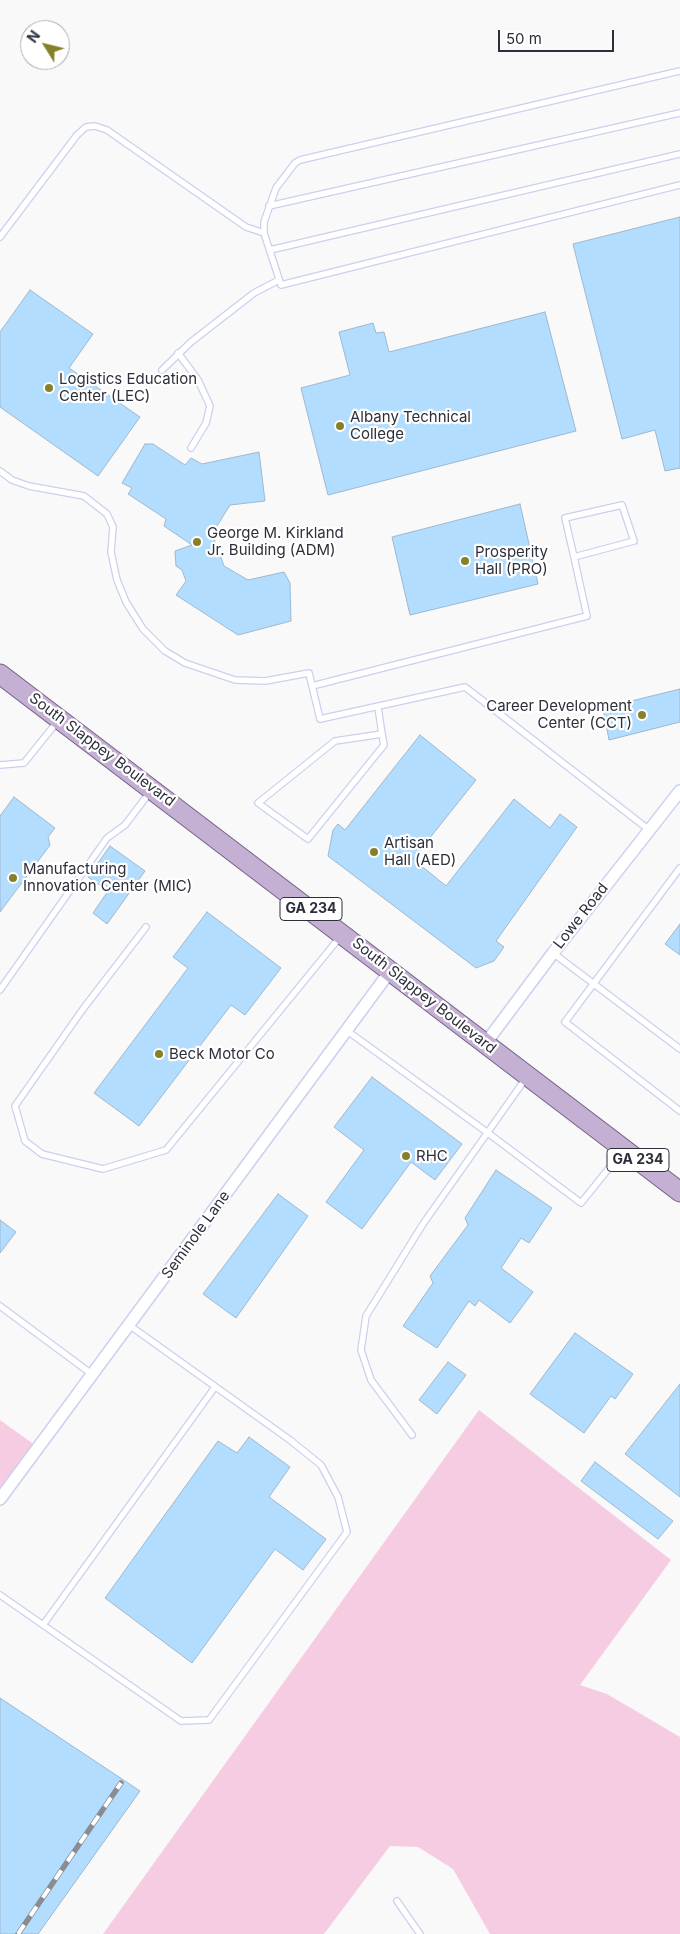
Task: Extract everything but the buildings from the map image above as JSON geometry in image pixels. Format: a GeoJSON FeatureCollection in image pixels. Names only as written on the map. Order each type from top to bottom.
{"type":"FeatureCollection","features":[{"type":"Feature","properties":{"kind":"main road","name":"South Slappey Boulevard"},"geometry":{"type":"LineString","coordinates":[[0,674],[153,788],[680,1192]]}},
{"type":"Feature","properties":{"kind":"street","name":"Lowe Road"},"geometry":{"type":"LineString","coordinates":[[485,1044],[648,829],[680,791]]}},
{"type":"Feature","properties":{"kind":"street","name":"Seminole Lane"},"geometry":{"type":"LineString","coordinates":[[0,1499],[391,970]]}},
{"type":"Feature","properties":{"kind":"lane"},"geometry":{"type":"LineString","coordinates":[[680,71],[300,160],[276,188],[264,222],[264,233],[280,285],[680,185]]}},
{"type":"Feature","properties":{"kind":"lane"},"geometry":{"type":"LineString","coordinates":[[269,206],[680,112]]}},
{"type":"Feature","properties":{"kind":"lane"},"geometry":{"type":"LineString","coordinates":[[0,237],[77,134],[86,127],[95,126],[107,130],[246,227],[264,233]]}},
{"type":"Feature","properties":{"kind":"lane"},"geometry":{"type":"LineString","coordinates":[[270,250],[680,154]]}},
{"type":"Feature","properties":{"kind":"lane"},"geometry":{"type":"LineString","coordinates":[[162,370],[178,353],[254,293],[279,280]]}},
{"type":"Feature","properties":{"kind":"lane"},"geometry":{"type":"LineString","coordinates":[[178,353],[198,380],[210,406],[206,423],[191,448]]}},
{"type":"Feature","properties":{"kind":"lane"},"geometry":{"type":"LineString","coordinates":[[0,471],[12,480],[29,486],[84,496],[107,514],[114,527],[111,552],[117,580],[126,602],[143,629],[165,651],[209,672],[235,680],[265,681],[309,674],[320,719],[465,687],[648,829]]}},
{"type":"Feature","properties":{"kind":"lane"},"geometry":{"type":"LineString","coordinates":[[312,686],[587,616],[564,518],[622,504],[634,541],[574,557]]}},
{"type":"Feature","properties":{"kind":"lane"},"geometry":{"type":"LineString","coordinates":[[378,707],[384,746],[308,838],[258,803],[335,741],[382,734]]}},
{"type":"Feature","properties":{"kind":"lane"},"geometry":{"type":"LineString","coordinates":[[0,765],[24,763],[60,719]]}},
{"type":"Feature","properties":{"kind":"lane"},"geometry":{"type":"LineString","coordinates":[[0,990],[107,838],[126,825],[153,788]]}},
{"type":"Feature","properties":{"kind":"lane"},"geometry":{"type":"LineString","coordinates":[[680,868],[565,1022],[680,1111]]}},
{"type":"Feature","properties":{"kind":"lane"},"geometry":{"type":"LineString","coordinates":[[146,927],[83,1010],[15,1106],[25,1141],[42,1154],[104,1169],[166,1150],[343,933]]}},
{"type":"Feature","properties":{"kind":"lane"},"geometry":{"type":"LineString","coordinates":[[553,953],[680,1049]]}},
{"type":"Feature","properties":{"kind":"lane"},"geometry":{"type":"LineString","coordinates":[[346,1030],[581,1203],[623,1149]]}},
{"type":"Feature","properties":{"kind":"lane"},"geometry":{"type":"LineString","coordinates":[[412,1436],[371,1380],[360,1350],[366,1316],[423,1224],[528,1076]]}},
{"type":"Feature","properties":{"kind":"lane"},"geometry":{"type":"LineString","coordinates":[[0,1306],[93,1375]]}},
{"type":"Feature","properties":{"kind":"lane"},"geometry":{"type":"LineString","coordinates":[[0,1595],[181,1721],[209,1720],[347,1532],[338,1497],[321,1465],[290,1440],[129,1325]]}},
{"type":"Feature","properties":{"kind":"lane"},"geometry":{"type":"LineString","coordinates":[[43,1625],[215,1387]]}},
{"type":"Feature","properties":{"kind":"lane"},"geometry":{"type":"LineString","coordinates":[[397,1901],[420,1934]]}},
{"type":"Feature","properties":{"kind":"shaded area"},"geometry":{"type":"Polygon","coordinates":[[[479,1410],[671,1560],[580,1685],[607,1694],[680,1737],[680,1934],[490,1934],[453,1869],[418,1847],[390,1846],[324,1934],[103,1934],[479,1410]]]}},
{"type":"Feature","properties":{"kind":"shaded area"},"geometry":{"type":"Polygon","coordinates":[[[0,1420],[39,1448],[0,1499],[0,1420]]]}},
{"type":"Feature","properties":{"kind":"railway"},"geometry":{"type":"LineString","coordinates":[[18,1934],[121,1783]]}},
{"type":"Feature","properties":{"kind":"place","name":"Logistics Education Center (LEC)"},"geometry":{"type":"Point","coordinates":[49,388]}},
{"type":"Feature","properties":{"kind":"place","name":"Albany Technical College"},"geometry":{"type":"Point","coordinates":[340,426]}},
{"type":"Feature","properties":{"kind":"place","name":"George M. Kirkland Jr. Building (ADM)"},"geometry":{"type":"Point","coordinates":[197,542]}},
{"type":"Feature","properties":{"kind":"place","name":"Prosperity Hall (PRO)"},"geometry":{"type":"Point","coordinates":[465,561]}},
{"type":"Feature","properties":{"kind":"place","name":"Career Development Center (CCT)"},"geometry":{"type":"Point","coordinates":[642,715]}},
{"type":"Feature","properties":{"kind":"place","name":"Artisan Hall (AED)"},"geometry":{"type":"Point","coordinates":[374,852]}},
{"type":"Feature","properties":{"kind":"place","name":"Manufacturing Innovation Center (MIC)"},"geometry":{"type":"Point","coordinates":[13,878]}},
{"type":"Feature","properties":{"kind":"place","name":"Beck Motor Co"},"geometry":{"type":"Point","coordinates":[159,1054]}},
{"type":"Feature","properties":{"kind":"place","name":"RHC"},"geometry":{"type":"Point","coordinates":[406,1156]}}]}
